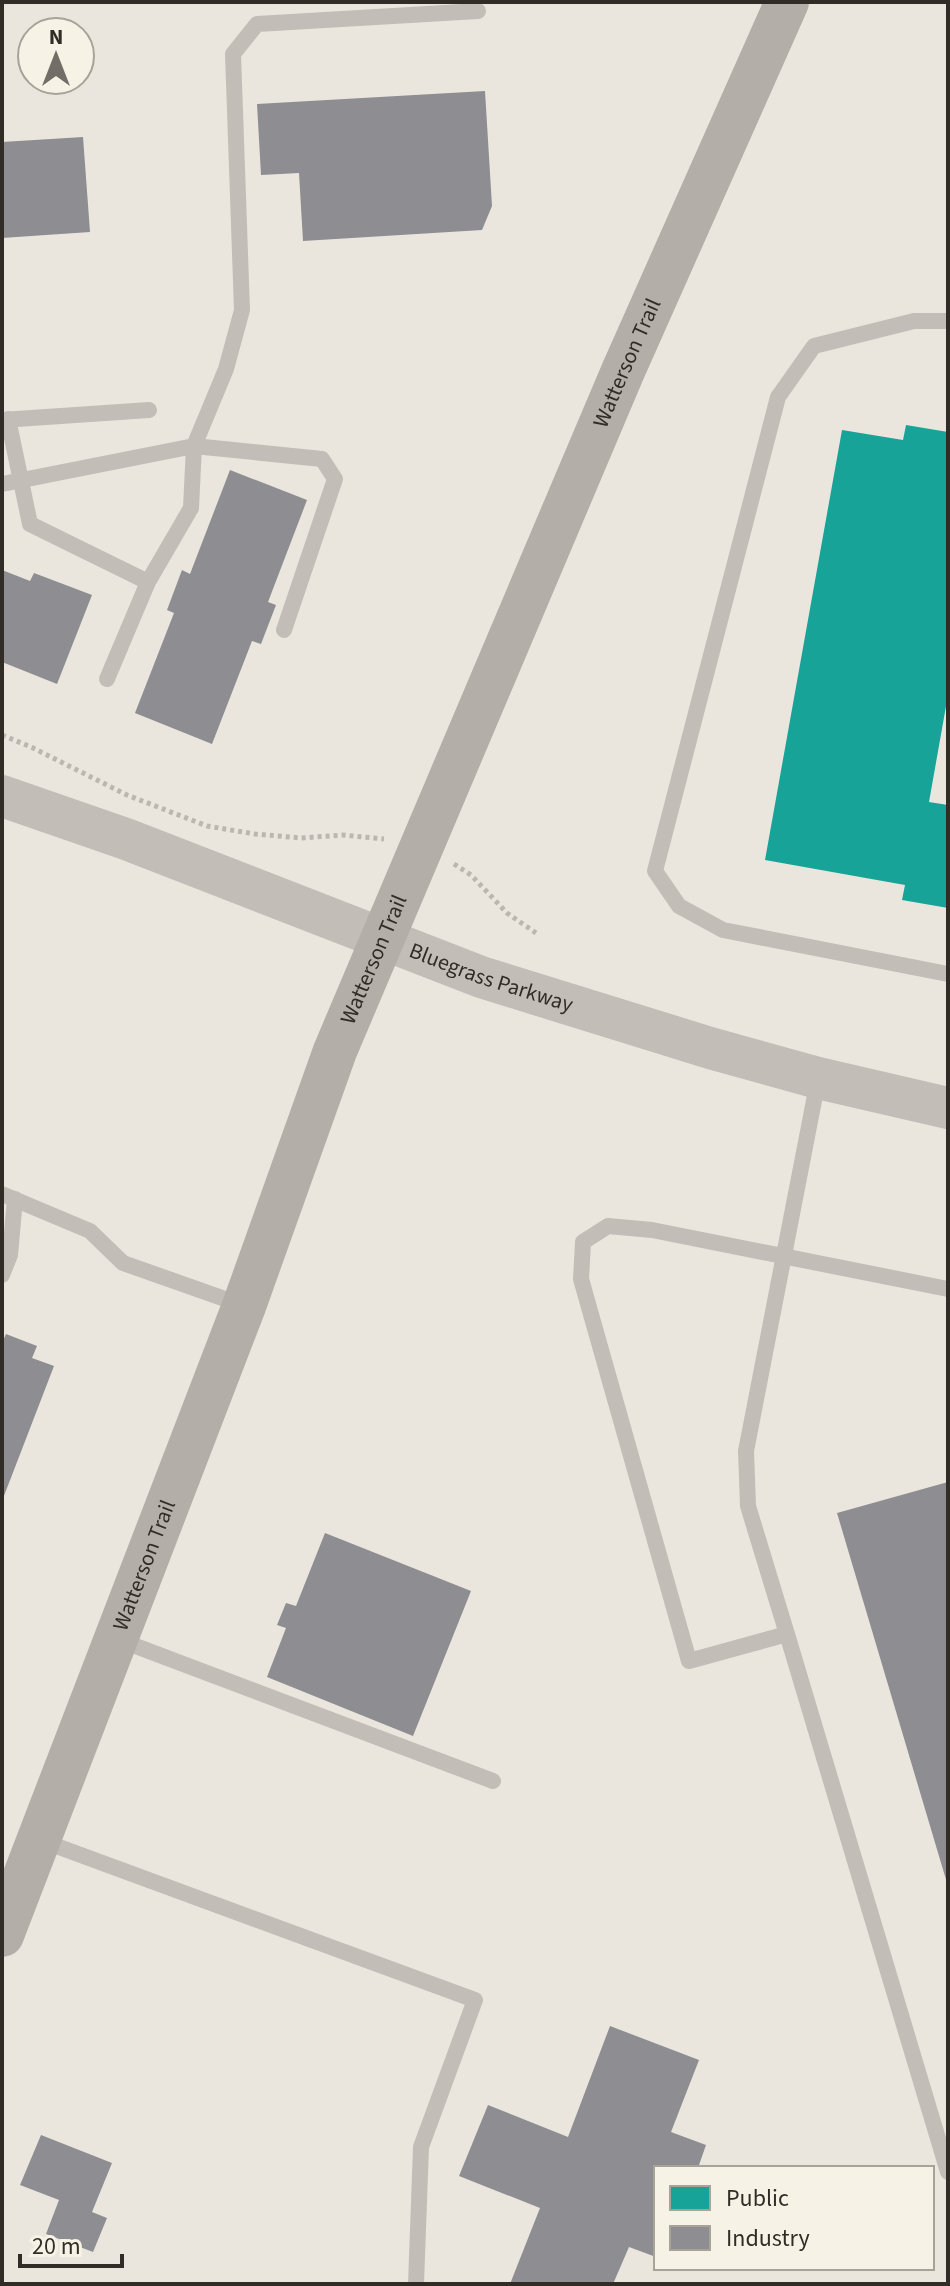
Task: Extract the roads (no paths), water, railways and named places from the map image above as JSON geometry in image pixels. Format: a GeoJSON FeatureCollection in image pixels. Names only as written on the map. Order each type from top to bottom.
{"type":"FeatureCollection","features":[{"type":"Feature","properties":{"kind":"main road","name":"Watterson Trail"},"geometry":{"type":"LineString","coordinates":[[2,1935],[244,1306],[335,1051],[623,371],[787,2]]}},
{"type":"Feature","properties":{"kind":"street","name":"Bluegrass Parkway"},"geometry":{"type":"LineString","coordinates":[[2,796],[126,839],[385,937],[481,977],[710,1048],[818,1078],[948,1108]]}},
{"type":"Feature","properties":{"kind":"lane"},"geometry":{"type":"LineString","coordinates":[[107,679],[148,582],[191,508],[194,446],[226,369],[242,310],[233,54],[257,24],[478,11]]}},
{"type":"Feature","properties":{"kind":"lane"},"geometry":{"type":"LineString","coordinates":[[948,321],[914,321],[814,346],[778,397],[655,871],[679,906],[723,930],[948,974]]}},
{"type":"Feature","properties":{"kind":"lane"},"geometry":{"type":"LineString","coordinates":[[148,582],[30,524],[5,420],[149,410]]}},
{"type":"Feature","properties":{"kind":"lane"},"geometry":{"type":"LineString","coordinates":[[2,484],[194,446],[322,459],[335,479],[284,630]]}},
{"type":"Feature","properties":{"kind":"lane"},"geometry":{"type":"LineString","coordinates":[[818,1078],[746,1451],[748,1506],[948,2172]]}},
{"type":"Feature","properties":{"kind":"lane"},"geometry":{"type":"LineString","coordinates":[[2,1275],[10,1255],[9,1197],[90,1231],[123,1263],[244,1306]]}},
{"type":"Feature","properties":{"kind":"lane"},"geometry":{"type":"LineString","coordinates":[[787,1634],[689,1661],[581,1279],[583,1242],[608,1226],[652,1230],[948,1289]]}},
{"type":"Feature","properties":{"kind":"lane"},"geometry":{"type":"LineString","coordinates":[[115,1639],[493,1781]]}},
{"type":"Feature","properties":{"kind":"lane"},"geometry":{"type":"LineString","coordinates":[[39,1839],[475,2000],[421,2147],[416,2284]]}}]}
